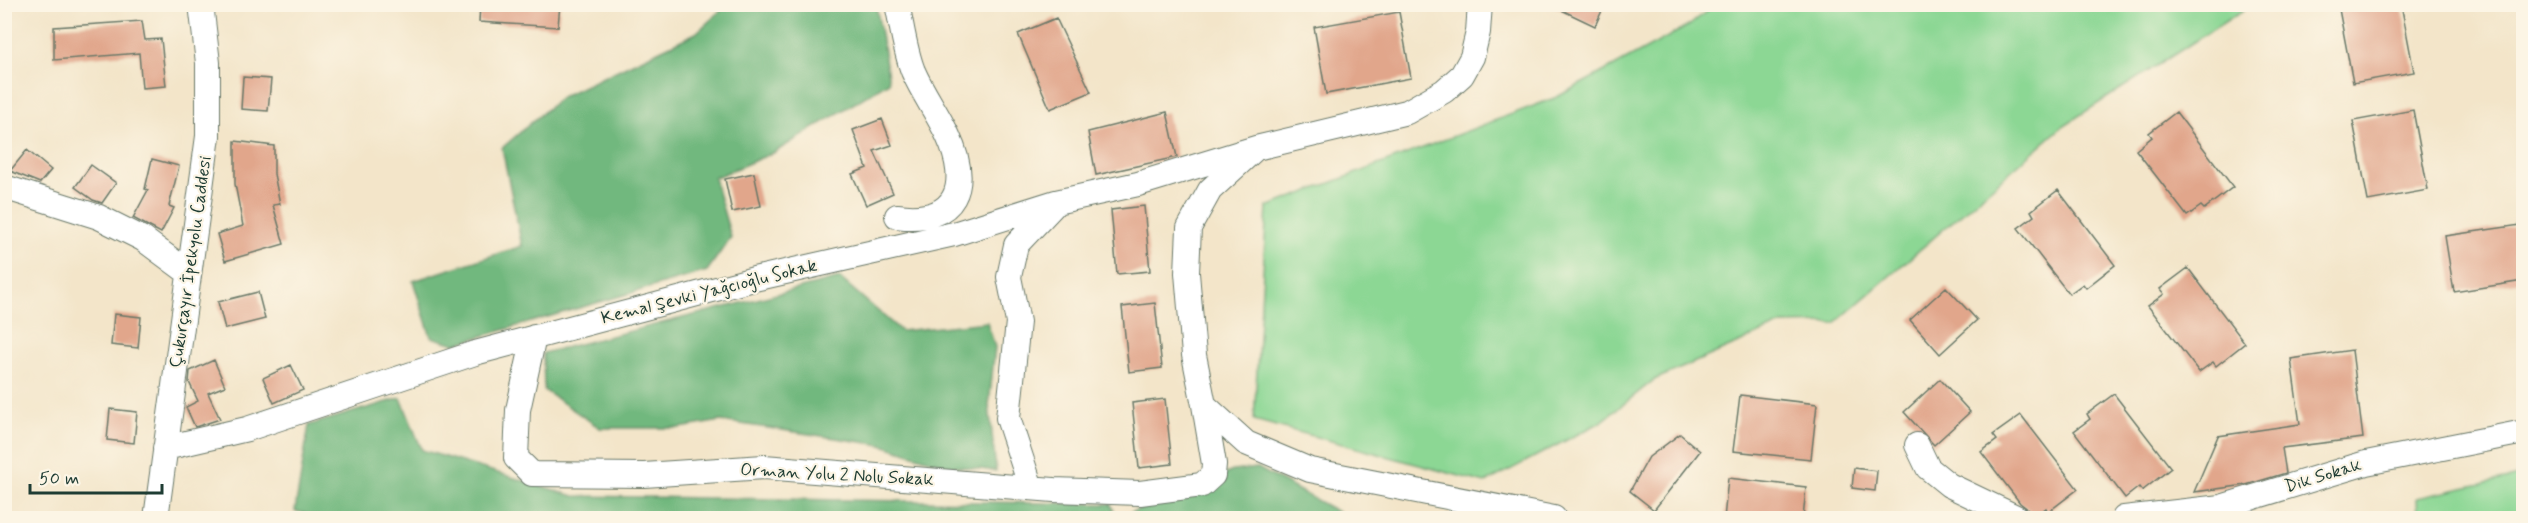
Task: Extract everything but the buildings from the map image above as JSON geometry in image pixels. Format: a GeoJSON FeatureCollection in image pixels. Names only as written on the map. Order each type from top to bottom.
{"type":"FeatureCollection","features":[{"type":"Feature","properties":{"kind":"street","name":"Çukurçayır İpekyolu Caddesi"},"geometry":{"type":"LineString","coordinates":[[156,519],[208,136],[208,63],[201,4]]}},
{"type":"Feature","properties":{"kind":"street"},"geometry":{"type":"LineString","coordinates":[[897,4],[913,70],[949,137],[959,172],[956,197],[946,209],[919,219],[897,216]]}},
{"type":"Feature","properties":{"kind":"street","name":"Kemal Şevki Yağcıoğlu Sokak"},"geometry":{"type":"LineString","coordinates":[[165,448],[247,429],[475,353],[534,337],[754,279],[954,234],[1056,202],[1137,184],[1256,147],[1407,112],[1444,92],[1462,75],[1472,57],[1478,32],[1480,4]]}},
{"type":"Feature","properties":{"kind":"street","name":"Orman Yolu 2 Nolu Sokak"},"geometry":{"type":"LineString","coordinates":[[534,337],[518,410],[516,458],[532,474],[644,475],[764,467],[1031,488],[1140,493],[1202,484],[1213,475],[1214,464],[1194,355],[1187,273],[1189,228],[1210,190],[1256,147]]}},
{"type":"Feature","properties":{"kind":"street"},"geometry":{"type":"LineString","coordinates":[[4,187],[99,217],[143,239],[189,273]]}},
{"type":"Feature","properties":{"kind":"street"},"geometry":{"type":"LineString","coordinates":[[1031,488],[1008,418],[1018,322],[1009,277],[1016,244],[1029,227],[1056,202]]}},
{"type":"Feature","properties":{"kind":"street"},"geometry":{"type":"LineString","coordinates":[[1204,405],[1246,443],[1310,470],[1554,519]]}},
{"type":"Feature","properties":{"kind":"street","name":"Dik Sokak"},"geometry":{"type":"LineString","coordinates":[[2124,519],[2221,507],[2366,463],[2523,432]]}},
{"type":"Feature","properties":{"kind":"street"},"geometry":{"type":"LineString","coordinates":[[1917,445],[1928,468],[1949,485],[2018,519]]}},
{"type":"Feature","properties":{"kind":"green space"},"geometry":{"type":"Polygon","coordinates":[[[876,4],[889,82],[775,152],[714,178],[731,237],[707,271],[455,344],[431,337],[413,281],[522,246],[502,148],[561,97],[696,33],[727,5],[876,4]]]}},
{"type":"Feature","properties":{"kind":"green space"},"geometry":{"type":"Polygon","coordinates":[[[1714,5],[2251,5],[2063,126],[1835,323],[1782,324],[1654,380],[1601,422],[1485,483],[1254,420],[1267,207],[1557,97],[1690,25],[1714,5]]]}},
{"type":"Feature","properties":{"kind":"green space"},"geometry":{"type":"Polygon","coordinates":[[[840,278],[901,331],[987,322],[995,347],[989,405],[996,471],[945,465],[882,445],[721,421],[680,428],[600,428],[544,390],[543,353],[840,278]]]}},
{"type":"Feature","properties":{"kind":"green space"},"geometry":{"type":"Polygon","coordinates":[[[401,398],[422,450],[574,496],[1111,504],[1117,518],[322,518],[295,511],[309,425],[401,398]]]}},
{"type":"Feature","properties":{"kind":"green space"},"geometry":{"type":"Polygon","coordinates":[[[1258,468],[1349,518],[1117,518],[1233,471],[1258,468]]]}},
{"type":"Feature","properties":{"kind":"green space"},"geometry":{"type":"Polygon","coordinates":[[[2523,475],[2523,518],[2418,518],[2417,498],[2523,475]]]}}]}
